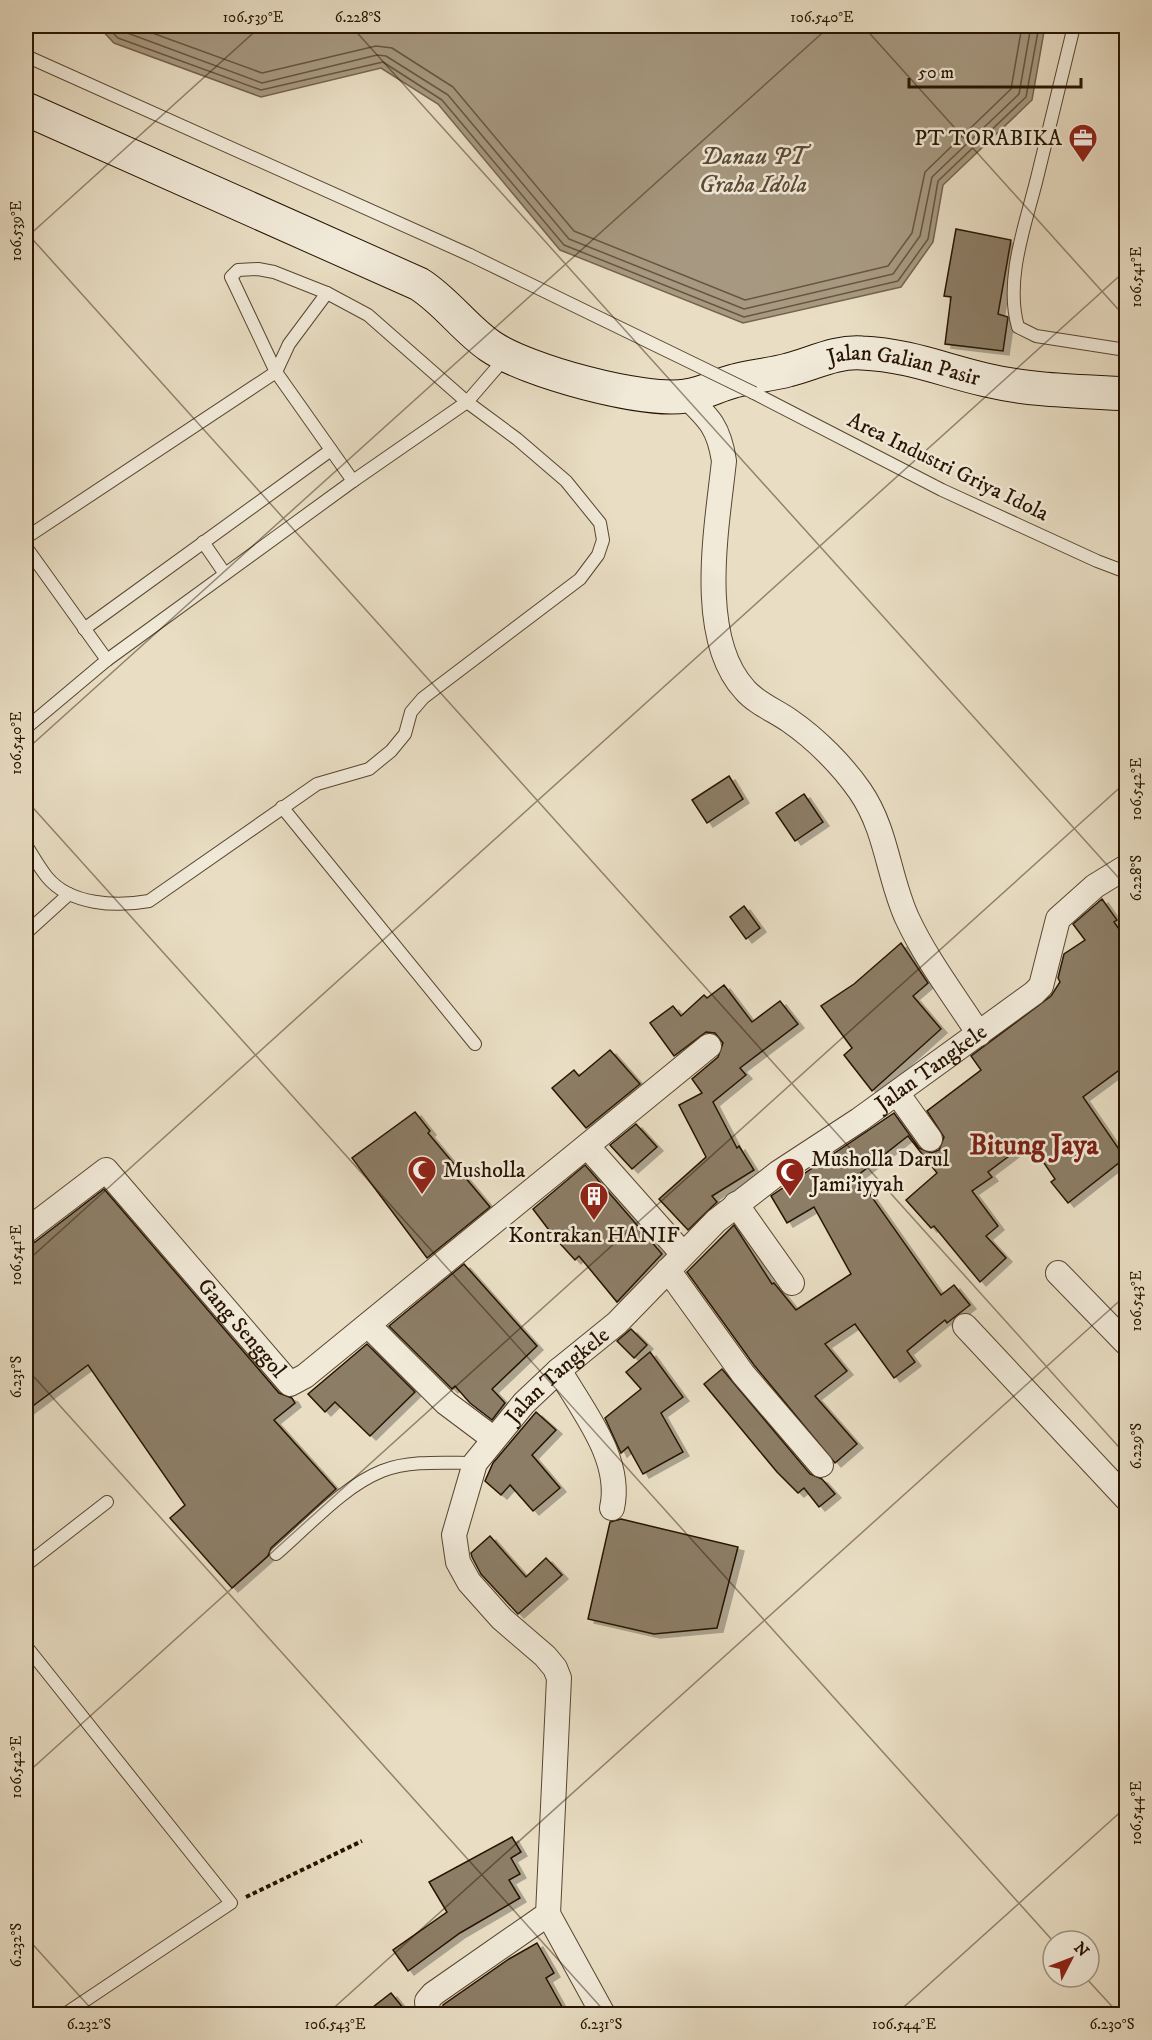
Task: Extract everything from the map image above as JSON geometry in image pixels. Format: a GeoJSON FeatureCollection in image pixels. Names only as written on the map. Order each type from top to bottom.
{"type":"FeatureCollection","features":[{"type":"Feature","properties":{"kind":"street"},"geometry":{"type":"LineString","coordinates":[[26,109],[419,284],[435,294],[490,346],[507,356],[591,385],[634,393],[686,396],[710,419],[721,439],[724,461],[713,601],[724,653],[745,691],[803,731],[837,764],[860,792],[881,830],[907,918],[979,1034]]}},
{"type":"Feature","properties":{"kind":"street","name":"Jalan Galian Pasir"},"geometry":{"type":"LineString","coordinates":[[686,396],[735,380],[787,371],[830,357],[860,352],[940,365],[987,380],[1035,387],[1126,394]]}},
{"type":"Feature","properties":{"kind":"street","name":"Jalan Tangkele"},"geometry":{"type":"LineString","coordinates":[[548,1914],[559,1678],[555,1668],[545,1656],[502,1619],[469,1582],[458,1562],[454,1535],[475,1463],[524,1403],[559,1370],[617,1323],[736,1204],[897,1093],[1041,986],[1058,919],[1095,886],[1126,867]]}},
{"type":"Feature","properties":{"kind":"street","name":"Gang Senggol"},"geometry":{"type":"LineString","coordinates":[[26,1231],[106,1170],[291,1384],[305,1376],[709,1046]]}},
{"type":"Feature","properties":{"kind":"street"},"geometry":{"type":"LineString","coordinates":[[897,1093],[930,1139]]}},
{"type":"Feature","properties":{"kind":"street"},"geometry":{"type":"LineString","coordinates":[[588,1147],[676,1262],[736,1365],[821,1465]]}},
{"type":"Feature","properties":{"kind":"street"},"geometry":{"type":"LineString","coordinates":[[736,1204],[792,1283]]}},
{"type":"Feature","properties":{"kind":"street"},"geometry":{"type":"LineString","coordinates":[[1058,1273],[1126,1343]]}},
{"type":"Feature","properties":{"kind":"street"},"geometry":{"type":"LineString","coordinates":[[368,1325],[446,1403],[494,1439]]}},
{"type":"Feature","properties":{"kind":"street"},"geometry":{"type":"LineString","coordinates":[[965,1326],[1126,1498]]}},
{"type":"Feature","properties":{"kind":"street"},"geometry":{"type":"LineString","coordinates":[[559,1370],[602,1444],[614,1476],[612,1508]]}},
{"type":"Feature","properties":{"kind":"street"},"geometry":{"type":"LineString","coordinates":[[428,2014],[427,2001],[433,1994],[548,1914],[603,2014]]}},
{"type":"Feature","properties":{"kind":"lane"},"geometry":{"type":"LineString","coordinates":[[1074,26],[1022,239],[1013,286],[1013,309],[1018,327],[1036,336],[1126,351]]}},
{"type":"Feature","properties":{"kind":"lane","name":"Area Industri Griya Idola"},"geometry":{"type":"LineString","coordinates":[[26,56],[470,255],[754,393],[942,490],[1126,572]]}},
{"type":"Feature","properties":{"kind":"lane"},"geometry":{"type":"LineString","coordinates":[[26,845],[48,879],[69,894],[123,905],[149,901],[317,784],[369,769],[391,751],[405,734],[411,712],[423,698],[580,579],[598,555],[603,540],[600,523],[566,481],[518,439],[467,402],[368,315],[327,293],[274,272],[258,269],[238,270],[234,274],[233,281],[276,372],[353,481]]}},
{"type":"Feature","properties":{"kind":"lane"},"geometry":{"type":"LineString","coordinates":[[107,660],[26,545],[27,537],[276,372],[289,344],[327,293]]}},
{"type":"Feature","properties":{"kind":"lane"},"geometry":{"type":"LineString","coordinates":[[26,728],[107,660],[353,481],[467,402],[507,356]]}},
{"type":"Feature","properties":{"kind":"lane"},"geometry":{"type":"LineString","coordinates":[[84,629],[331,450]]}},
{"type":"Feature","properties":{"kind":"lane"},"geometry":{"type":"LineString","coordinates":[[203,542],[225,574]]}},
{"type":"Feature","properties":{"kind":"lane"},"geometry":{"type":"LineString","coordinates":[[282,807],[475,1044]]}},
{"type":"Feature","properties":{"kind":"lane"},"geometry":{"type":"LineString","coordinates":[[26,933],[69,894]]}},
{"type":"Feature","properties":{"kind":"lane"},"geometry":{"type":"LineString","coordinates":[[276,1554],[351,1489],[382,1471],[433,1463],[475,1463]]}},
{"type":"Feature","properties":{"kind":"lane"},"geometry":{"type":"LineString","coordinates":[[26,1565],[107,1502]]}},
{"type":"Feature","properties":{"kind":"lane"},"geometry":{"type":"LineString","coordinates":[[26,1646],[231,1903],[65,2014]]}},
{"type":"Feature","properties":{"kind":"path"},"geometry":{"type":"LineString","coordinates":[[231,1903],[362,1841]]}},
{"type":"Feature","properties":{"kind":"water","name":"Danau PT Graha Idola"},"geometry":{"type":"Polygon","coordinates":[[[98,26],[1045,26],[1032,100],[943,185],[933,242],[901,287],[743,323],[560,250],[438,104],[381,68],[261,97],[114,43],[98,26]]]}},
{"type":"Feature","properties":{"kind":"building"},"geometry":{"type":"Polygon","coordinates":[[[956,229],[1011,240],[998,314],[1008,317],[1003,351],[945,344],[951,297],[944,296],[956,229]]]}},
{"type":"Feature","properties":{"kind":"building"},"geometry":{"type":"Polygon","coordinates":[[[729,776],[743,799],[707,823],[692,800],[729,776]]]}},
{"type":"Feature","properties":{"kind":"building"},"geometry":{"type":"Polygon","coordinates":[[[804,794],[823,822],[795,841],[776,813],[804,794]]]}},
{"type":"Feature","properties":{"kind":"building"},"geometry":{"type":"Polygon","coordinates":[[[1102,899],[1117,920],[1114,922],[1126,939],[1126,1065],[1083,1097],[1125,1158],[1068,1203],[1051,1182],[1055,1179],[1029,1141],[988,1172],[992,1177],[972,1191],[998,1226],[986,1236],[1006,1258],[980,1282],[934,1226],[931,1228],[906,1200],[937,1173],[908,1136],[857,1176],[941,1295],[954,1285],[970,1305],[947,1323],[945,1320],[907,1351],[915,1362],[894,1378],[855,1324],[825,1344],[847,1371],[815,1396],[857,1444],[835,1463],[754,1365],[687,1272],[734,1225],[772,1284],[774,1283],[796,1310],[851,1274],[814,1207],[787,1223],[771,1196],[894,1113],[919,1148],[931,1153],[939,1150],[944,1137],[927,1111],[981,1070],[971,1056],[1051,996],[1060,982],[1058,978],[1064,954],[1085,940],[1073,924],[1102,899]]]}},
{"type":"Feature","properties":{"kind":"building"},"geometry":{"type":"Polygon","coordinates":[[[744,906],[760,928],[746,939],[730,917],[744,906]]]}},
{"type":"Feature","properties":{"kind":"building"},"geometry":{"type":"Polygon","coordinates":[[[901,943],[928,983],[913,996],[941,1029],[872,1091],[844,1055],[852,1048],[821,1006],[854,984],[901,943]]]}},
{"type":"Feature","properties":{"kind":"building"},"geometry":{"type":"Polygon","coordinates":[[[724,985],[752,1022],[780,1001],[798,1024],[740,1068],[746,1075],[713,1102],[737,1148],[739,1146],[754,1170],[712,1196],[717,1202],[688,1230],[659,1199],[706,1157],[679,1105],[702,1093],[692,1079],[718,1057],[723,1043],[715,1033],[706,1032],[674,1056],[650,1023],[673,1006],[681,1016],[704,995],[707,998],[724,985]]]}},
{"type":"Feature","properties":{"kind":"building"},"geometry":{"type":"Polygon","coordinates":[[[610,1050],[640,1084],[586,1128],[552,1088],[574,1070],[579,1076],[610,1050]]]}},
{"type":"Feature","properties":{"kind":"building"},"geometry":{"type":"Polygon","coordinates":[[[415,1112],[430,1131],[428,1133],[490,1207],[427,1258],[352,1158],[415,1112]]]}},
{"type":"Feature","properties":{"kind":"building"},"geometry":{"type":"Polygon","coordinates":[[[636,1124],[657,1147],[632,1169],[610,1145],[636,1124]]]}},
{"type":"Feature","properties":{"kind":"building"},"geometry":{"type":"Polygon","coordinates":[[[585,1165],[662,1254],[617,1302],[579,1256],[575,1260],[555,1238],[533,1209],[585,1165]]]}},
{"type":"Feature","properties":{"kind":"building"},"geometry":{"type":"Polygon","coordinates":[[[104,1189],[279,1393],[292,1398],[295,1403],[274,1420],[336,1489],[271,1548],[268,1556],[232,1588],[170,1518],[185,1505],[88,1365],[26,1411],[26,1245],[35,1242],[104,1189]]]}},
{"type":"Feature","properties":{"kind":"building"},"geometry":{"type":"Polygon","coordinates":[[[464,1264],[537,1346],[492,1389],[505,1403],[492,1420],[470,1403],[455,1386],[452,1389],[389,1326],[464,1264]]]}},
{"type":"Feature","properties":{"kind":"building"},"geometry":{"type":"Polygon","coordinates":[[[631,1329],[647,1345],[634,1358],[617,1341],[631,1329]]]}},
{"type":"Feature","properties":{"kind":"building"},"geometry":{"type":"Polygon","coordinates":[[[367,1344],[415,1392],[370,1436],[335,1402],[325,1412],[308,1394],[367,1344]]]}},
{"type":"Feature","properties":{"kind":"building"},"geometry":{"type":"Polygon","coordinates":[[[650,1352],[683,1397],[661,1413],[683,1452],[643,1474],[628,1447],[621,1453],[605,1418],[641,1389],[626,1372],[650,1352]]]}},
{"type":"Feature","properties":{"kind":"building"},"geometry":{"type":"Polygon","coordinates":[[[722,1369],[810,1474],[822,1479],[835,1494],[819,1507],[804,1488],[798,1493],[777,1472],[704,1384],[722,1369]]]}},
{"type":"Feature","properties":{"kind":"building"},"geometry":{"type":"Polygon","coordinates":[[[536,1412],[556,1430],[532,1455],[560,1488],[533,1511],[510,1485],[501,1495],[485,1481],[493,1463],[536,1412]]]}},
{"type":"Feature","properties":{"kind":"building"},"geometry":{"type":"Polygon","coordinates":[[[621,1519],[738,1547],[717,1628],[654,1634],[588,1619],[610,1522],[621,1519]]]}},
{"type":"Feature","properties":{"kind":"building"},"geometry":{"type":"Polygon","coordinates":[[[490,1536],[526,1577],[546,1558],[562,1575],[518,1614],[481,1574],[472,1557],[471,1553],[490,1536]]]}},
{"type":"Feature","properties":{"kind":"building"},"geometry":{"type":"Polygon","coordinates":[[[512,1837],[521,1852],[511,1858],[520,1874],[509,1880],[520,1898],[460,1933],[408,1971],[393,1950],[447,1912],[429,1882],[512,1837]]]}},
{"type":"Feature","properties":{"kind":"building"},"geometry":{"type":"Polygon","coordinates":[[[537,1943],[554,1973],[546,1978],[566,2014],[442,2014],[443,2005],[509,1959],[537,1943]]]}},
{"type":"Feature","properties":{"kind":"building"},"geometry":{"type":"Polygon","coordinates":[[[391,1993],[408,2014],[364,2014],[391,1993]]]}},
{"type":"Feature","properties":{"kind":"place","name":"PT TORABIKA"},"geometry":{"type":"Point","coordinates":[1083,164]}},
{"type":"Feature","properties":{"kind":"place","name":"Musholla"},"geometry":{"type":"Point","coordinates":[422,1196]}},
{"type":"Feature","properties":{"kind":"place","name":"Musholla Darul Jami'iyyah"},"geometry":{"type":"Point","coordinates":[790,1198]}},
{"type":"Feature","properties":{"kind":"place","name":"Kontrakan HANIF"},"geometry":{"type":"Point","coordinates":[594,1222]}},
{"type":"Feature","properties":{"kind":"district","name":"Bitung Jaya"},"geometry":{"type":"Point","coordinates":[1034,1145]}}]}
